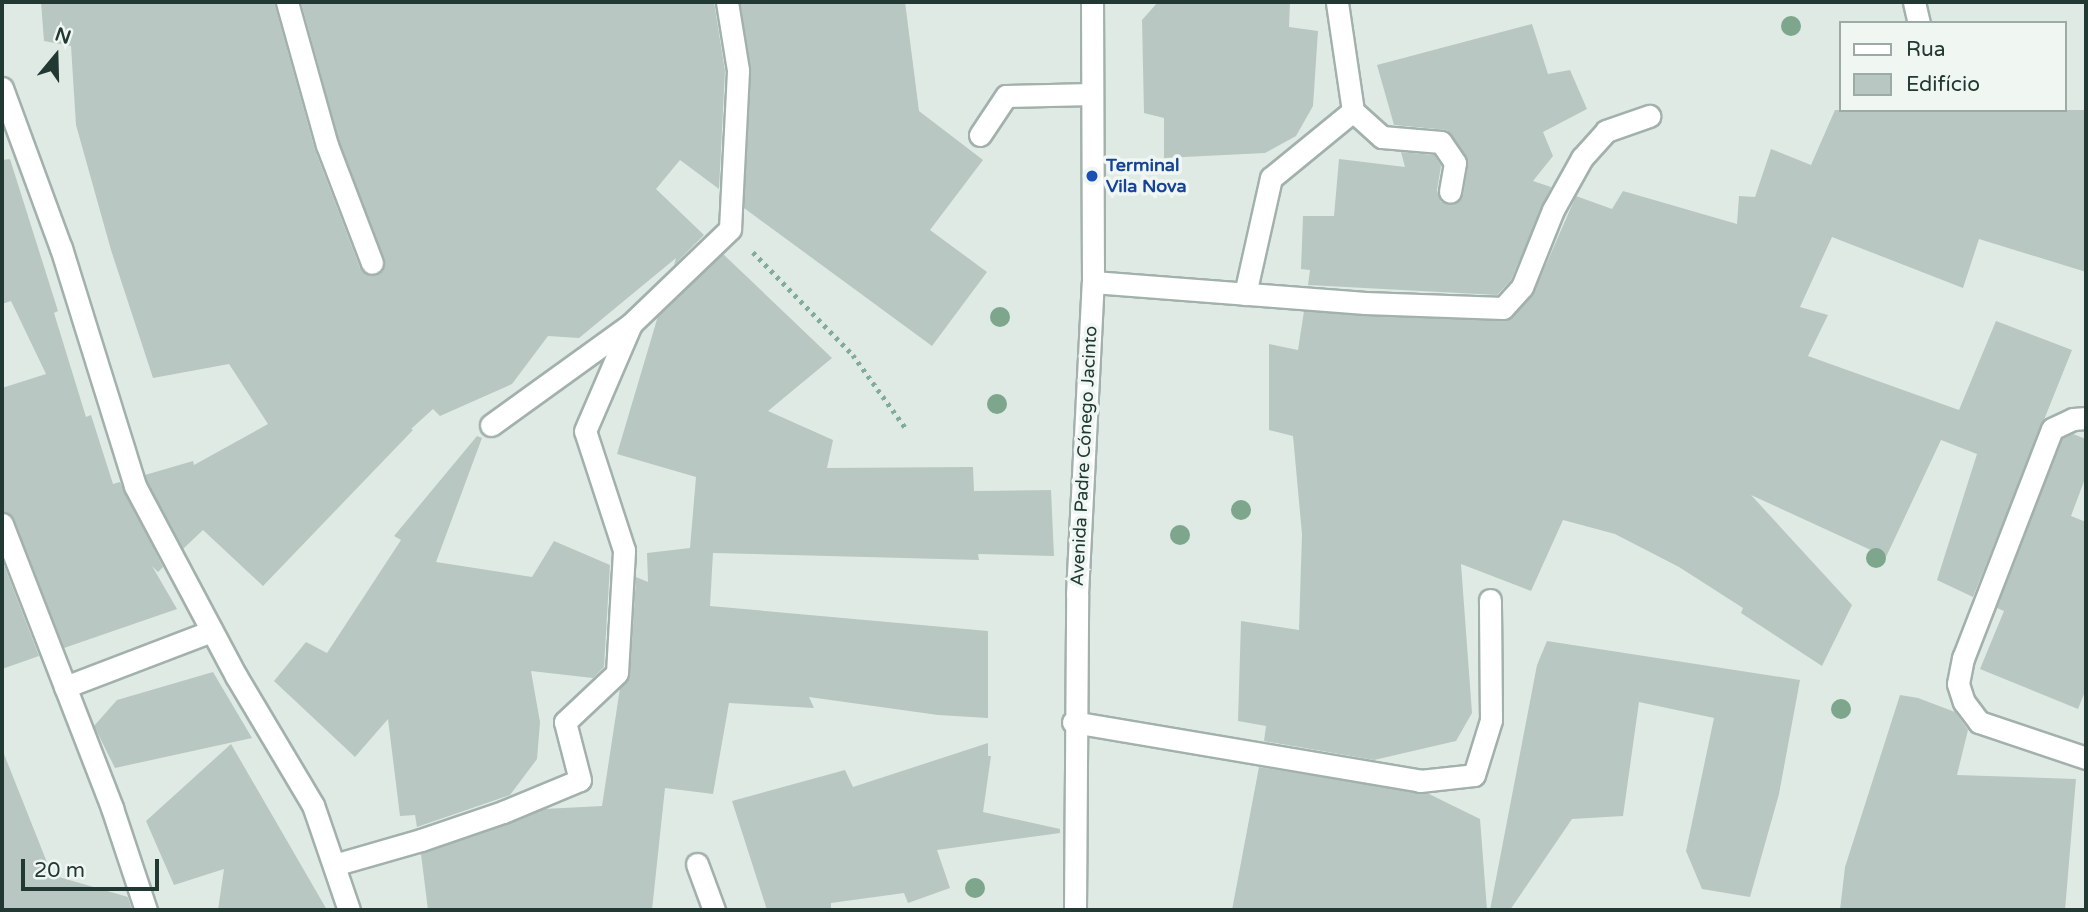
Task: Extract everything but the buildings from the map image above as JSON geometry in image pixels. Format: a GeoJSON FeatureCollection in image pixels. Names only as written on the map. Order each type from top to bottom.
{"type":"FeatureCollection","features":[{"type":"Feature","properties":{"kind":"street"},"geometry":{"type":"LineString","coordinates":[[287,2],[327,145],[372,262]]}},
{"type":"Feature","properties":{"kind":"street"},"geometry":{"type":"LineString","coordinates":[[491,425],[631,324],[730,229],[738,70],[727,2]]}},
{"type":"Feature","properties":{"kind":"street","name":"Avenida Padre Cónego Jacinto"},"geometry":{"type":"LineString","coordinates":[[1074,910],[1073,722],[1093,282],[1093,2]]}},
{"type":"Feature","properties":{"kind":"street"},"geometry":{"type":"LineString","coordinates":[[1337,2],[1353,111],[1382,137],[1441,142],[1455,163],[1450,191]]}},
{"type":"Feature","properties":{"kind":"street"},"geometry":{"type":"LineString","coordinates":[[1914,2],[1919,21]]}},
{"type":"Feature","properties":{"kind":"street"},"geometry":{"type":"LineString","coordinates":[[2,88],[61,248],[135,486],[212,631],[313,805],[349,910]]}},
{"type":"Feature","properties":{"kind":"street"},"geometry":{"type":"LineString","coordinates":[[980,135],[1006,96],[1092,94]]}},
{"type":"Feature","properties":{"kind":"street"},"geometry":{"type":"LineString","coordinates":[[1245,294],[1271,178],[1353,111]]}},
{"type":"Feature","properties":{"kind":"street"},"geometry":{"type":"LineString","coordinates":[[1093,282],[1245,294],[1503,308],[1522,287],[1553,210],[1582,158],[1606,131],[1650,116]]}},
{"type":"Feature","properties":{"kind":"street"},"geometry":{"type":"LineString","coordinates":[[334,864],[421,840],[503,812],[580,780],[565,722],[617,673],[624,550],[585,430],[631,324]]}},
{"type":"Feature","properties":{"kind":"street"},"geometry":{"type":"LineString","coordinates":[[2086,418],[2073,419],[2052,429],[1964,658],[1958,684],[1964,702],[1979,722],[2086,758]]}},
{"type":"Feature","properties":{"kind":"street"},"geometry":{"type":"LineString","coordinates":[[2,524],[111,808],[146,910]]}},
{"type":"Feature","properties":{"kind":"street"},"geometry":{"type":"LineString","coordinates":[[1073,722],[1420,781],[1474,775],[1491,720],[1490,600]]}},
{"type":"Feature","properties":{"kind":"street"},"geometry":{"type":"LineString","coordinates":[[65,687],[212,631]]}},
{"type":"Feature","properties":{"kind":"street"},"geometry":{"type":"LineString","coordinates":[[697,864],[713,910]]}},
{"type":"Feature","properties":{"kind":"path"},"geometry":{"type":"LineString","coordinates":[[730,229],[853,355],[907,430]]}},
{"type":"Feature","properties":{"kind":"place","name":"Terminal Vila Nova"},"geometry":{"type":"Point","coordinates":[1092,176]}}]}
